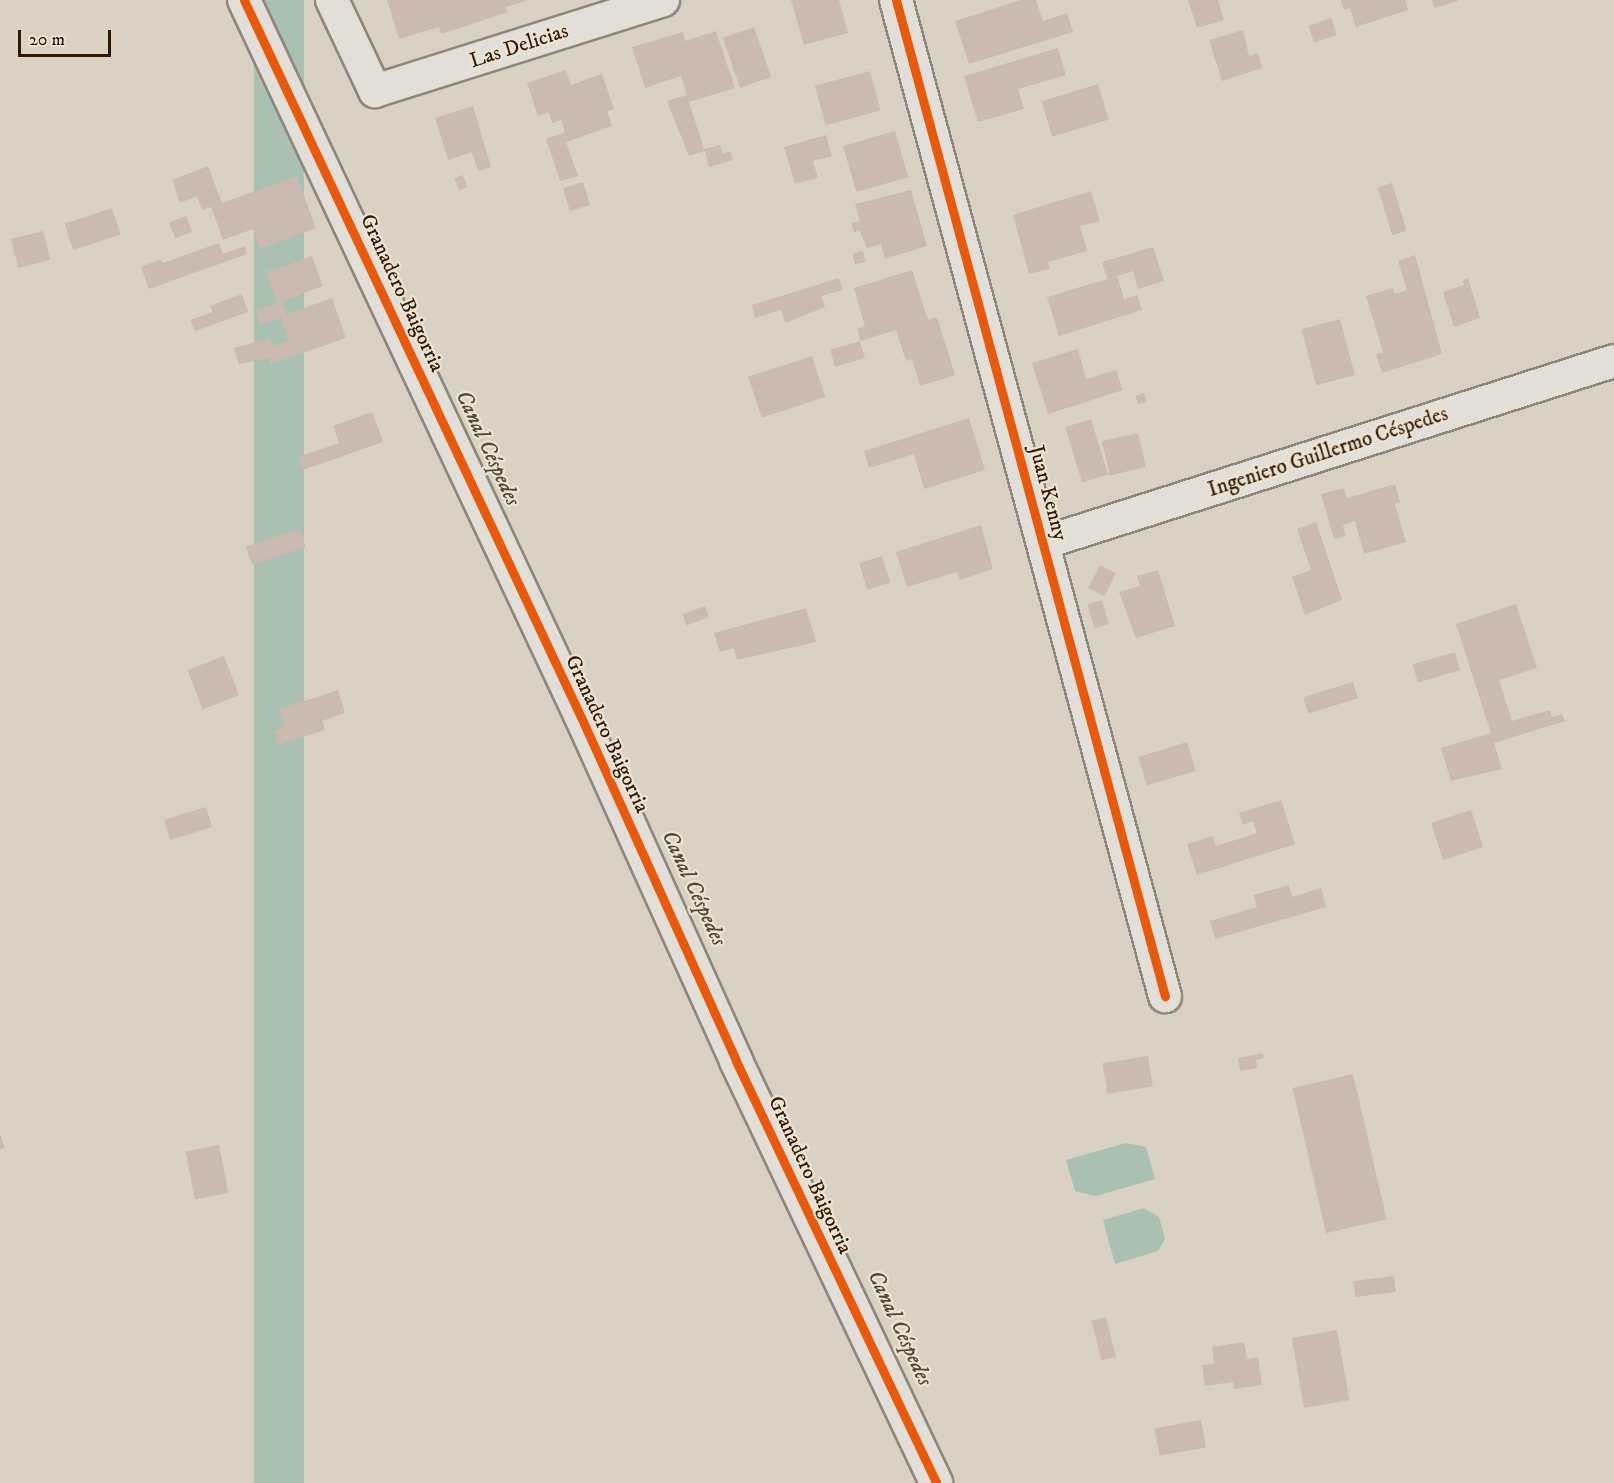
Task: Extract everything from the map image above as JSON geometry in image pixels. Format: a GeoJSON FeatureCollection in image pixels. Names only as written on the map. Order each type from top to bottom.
{"type":"FeatureCollection","features":[{"type":"Feature","properties":{"kind":"street","name":"Granadero Baigorria"},"geometry":{"type":"LineString","coordinates":[[244,0],[581,717],[736,1061],[936,1483]]}},
{"type":"Feature","properties":{"kind":"street","name":"Las Delicias"},"geometry":{"type":"LineString","coordinates":[[332,0],[375,91],[663,0]]}},
{"type":"Feature","properties":{"kind":"street","name":"Juan Kenny"},"geometry":{"type":"LineString","coordinates":[[896,0],[1165,996]]}},
{"type":"Feature","properties":{"kind":"street","name":"Ingeniero Guillermo Céspedes"},"geometry":{"type":"LineString","coordinates":[[1042,543],[1614,361]]}},
{"type":"Feature","properties":{"kind":"water"},"geometry":{"type":"Polygon","coordinates":[[[254,0],[304,0],[304,1483],[254,1483],[254,0]]]}},
{"type":"Feature","properties":{"kind":"water"},"geometry":{"type":"Polygon","coordinates":[[[1126,1143],[1146,1147],[1155,1179],[1096,1196],[1075,1191],[1066,1160],[1126,1143]]]}},
{"type":"Feature","properties":{"kind":"water"},"geometry":{"type":"Polygon","coordinates":[[[1144,1208],[1159,1217],[1165,1239],[1158,1251],[1115,1264],[1103,1220],[1144,1208]]]}},
{"type":"Feature","properties":{"kind":"building"},"geometry":{"type":"Polygon","coordinates":[[[387,0],[528,0],[506,7],[508,12],[441,34],[439,27],[399,39],[387,0]]]}},
{"type":"Feature","properties":{"kind":"building"},"geometry":{"type":"Polygon","coordinates":[[[791,0],[839,0],[848,33],[804,45],[791,0]]]}},
{"type":"Feature","properties":{"kind":"building"},"geometry":{"type":"Polygon","coordinates":[[[1021,0],[1036,0],[1043,21],[1067,13],[1073,32],[969,64],[955,21],[1021,0]]]}},
{"type":"Feature","properties":{"kind":"building"},"geometry":{"type":"Polygon","coordinates":[[[1188,0],[1218,0],[1224,20],[1197,28],[1188,0]]]}},
{"type":"Feature","properties":{"kind":"building"},"geometry":{"type":"Polygon","coordinates":[[[1341,0],[1405,0],[1408,10],[1356,27],[1350,8],[1344,10],[1341,0]]]}},
{"type":"Feature","properties":{"kind":"building"},"geometry":{"type":"Polygon","coordinates":[[[1432,0],[1458,0],[1458,1],[1434,8],[1432,0]]]}},
{"type":"Feature","properties":{"kind":"building"},"geometry":{"type":"Polygon","coordinates":[[[1331,18],[1337,35],[1314,43],[1308,26],[1331,18]]]}},
{"type":"Feature","properties":{"kind":"building"},"geometry":{"type":"Polygon","coordinates":[[[754,27],[771,77],[740,88],[723,38],[754,27]]]}},
{"type":"Feature","properties":{"kind":"building"},"geometry":{"type":"Polygon","coordinates":[[[1243,30],[1249,56],[1258,53],[1262,68],[1222,81],[1209,40],[1243,30]]]}},
{"type":"Feature","properties":{"kind":"building"},"geometry":{"type":"Polygon","coordinates":[[[716,31],[735,88],[689,102],[704,149],[720,145],[723,154],[730,151],[733,160],[709,167],[705,151],[689,156],[667,101],[687,95],[681,76],[645,88],[632,47],[683,32],[685,41],[716,31]]]}},
{"type":"Feature","properties":{"kind":"building"},"geometry":{"type":"Polygon","coordinates":[[[1058,48],[1066,75],[1018,89],[1024,109],[978,122],[964,76],[1058,48]]]}},
{"type":"Feature","properties":{"kind":"building"},"geometry":{"type":"Polygon","coordinates":[[[566,70],[571,85],[602,74],[614,109],[607,111],[612,126],[566,142],[578,176],[560,181],[546,139],[565,132],[561,120],[552,123],[549,112],[538,116],[527,83],[566,70]]]}},
{"type":"Feature","properties":{"kind":"building"},"geometry":{"type":"Polygon","coordinates":[[[870,71],[881,111],[826,125],[815,86],[870,71]]]}},
{"type":"Feature","properties":{"kind":"building"},"geometry":{"type":"Polygon","coordinates":[[[1098,84],[1109,119],[1052,137],[1042,101],[1098,84]]]}},
{"type":"Feature","properties":{"kind":"building"},"geometry":{"type":"Polygon","coordinates":[[[473,106],[491,167],[478,171],[472,152],[448,160],[435,118],[473,106]]]}},
{"type":"Feature","properties":{"kind":"building"},"geometry":{"type":"Polygon","coordinates":[[[895,131],[908,177],[856,192],[843,146],[895,131]]]}},
{"type":"Feature","properties":{"kind":"building"},"geometry":{"type":"Polygon","coordinates":[[[826,135],[832,156],[813,161],[818,178],[795,184],[784,147],[826,135]]]}},
{"type":"Feature","properties":{"kind":"building"},"geometry":{"type":"Polygon","coordinates":[[[208,166],[222,203],[297,176],[316,228],[260,249],[253,229],[223,240],[211,207],[202,210],[197,196],[180,203],[172,180],[208,166]]]}},
{"type":"Feature","properties":{"kind":"building"},"geometry":{"type":"Polygon","coordinates":[[[463,175],[467,187],[458,190],[454,178],[463,175]]]}},
{"type":"Feature","properties":{"kind":"building"},"geometry":{"type":"Polygon","coordinates":[[[583,182],[590,205],[570,211],[563,188],[583,182]]]}},
{"type":"Feature","properties":{"kind":"building"},"geometry":{"type":"Polygon","coordinates":[[[1392,183],[1407,231],[1392,235],[1378,187],[1392,183]]]}},
{"type":"Feature","properties":{"kind":"building"},"geometry":{"type":"Polygon","coordinates":[[[911,190],[927,246],[885,259],[881,244],[867,248],[860,231],[854,232],[851,223],[860,221],[855,204],[911,190]]]}},
{"type":"Feature","properties":{"kind":"building"},"geometry":{"type":"Polygon","coordinates":[[[1091,191],[1100,221],[1080,226],[1087,251],[1048,262],[1050,269],[1029,274],[1013,215],[1091,191]]]}},
{"type":"Feature","properties":{"kind":"building"},"geometry":{"type":"Polygon","coordinates":[[[112,208],[121,235],[73,250],[64,223],[112,208]]]}},
{"type":"Feature","properties":{"kind":"building"},"geometry":{"type":"Polygon","coordinates":[[[186,216],[192,232],[175,238],[169,222],[186,216]]]}},
{"type":"Feature","properties":{"kind":"building"},"geometry":{"type":"Polygon","coordinates":[[[43,231],[50,260],[18,268],[11,239],[43,231]]]}},
{"type":"Feature","properties":{"kind":"building"},"geometry":{"type":"Polygon","coordinates":[[[219,243],[223,254],[245,246],[247,254],[149,289],[141,267],[161,259],[163,263],[219,243]]]}},
{"type":"Feature","properties":{"kind":"building"},"geometry":{"type":"Polygon","coordinates":[[[1153,247],[1164,281],[1138,289],[1133,271],[1117,276],[1124,299],[1137,295],[1142,310],[1059,336],[1047,297],[1107,279],[1102,262],[1153,247]]]}},
{"type":"Feature","properties":{"kind":"building"},"geometry":{"type":"Polygon","coordinates":[[[863,251],[866,262],[855,264],[852,254],[863,251]]]}},
{"type":"Feature","properties":{"kind":"building"},"geometry":{"type":"Polygon","coordinates":[[[1415,255],[1442,354],[1382,373],[1376,354],[1383,352],[1366,296],[1393,288],[1395,294],[1407,290],[1398,261],[1415,255]]]}},
{"type":"Feature","properties":{"kind":"building"},"geometry":{"type":"Polygon","coordinates":[[[312,256],[323,286],[282,301],[287,314],[332,298],[346,338],[271,364],[269,358],[239,364],[234,348],[270,338],[273,346],[289,340],[281,318],[260,325],[255,310],[277,303],[266,272],[312,256]]]}},
{"type":"Feature","properties":{"kind":"building"},"geometry":{"type":"Polygon","coordinates":[[[912,270],[928,320],[937,317],[955,375],[920,386],[912,359],[906,361],[896,330],[860,341],[857,329],[865,326],[854,288],[912,270]]]}},
{"type":"Feature","properties":{"kind":"building"},"geometry":{"type":"Polygon","coordinates":[[[839,278],[843,290],[821,296],[825,307],[785,323],[781,310],[755,318],[752,305],[839,278]]]}},
{"type":"Feature","properties":{"kind":"building"},"geometry":{"type":"Polygon","coordinates":[[[1468,278],[1480,318],[1454,327],[1443,292],[1464,285],[1463,280],[1468,278]]]}},
{"type":"Feature","properties":{"kind":"building"},"geometry":{"type":"Polygon","coordinates":[[[242,294],[248,312],[195,331],[190,320],[213,312],[210,306],[242,294]]]}},
{"type":"Feature","properties":{"kind":"building"},"geometry":{"type":"Polygon","coordinates":[[[1340,319],[1355,375],[1316,385],[1301,329],[1340,319]]]}},
{"type":"Feature","properties":{"kind":"building"},"geometry":{"type":"Polygon","coordinates":[[[860,341],[865,358],[835,367],[830,350],[860,341]]]}},
{"type":"Feature","properties":{"kind":"building"},"geometry":{"type":"Polygon","coordinates":[[[1078,349],[1086,379],[1116,370],[1123,390],[1048,414],[1032,363],[1078,349]]]}},
{"type":"Feature","properties":{"kind":"building"},"geometry":{"type":"Polygon","coordinates":[[[812,356],[825,397],[762,418],[748,377],[812,356]]]}},
{"type":"Feature","properties":{"kind":"building"},"geometry":{"type":"Polygon","coordinates":[[[1144,393],[1147,402],[1138,404],[1135,396],[1144,393]]]}},
{"type":"Feature","properties":{"kind":"building"},"geometry":{"type":"Polygon","coordinates":[[[372,412],[383,442],[303,470],[298,457],[339,443],[333,426],[372,412]]]}},
{"type":"Feature","properties":{"kind":"building"},"geometry":{"type":"Polygon","coordinates":[[[969,418],[985,470],[924,489],[914,454],[869,468],[864,451],[969,418]]]}},
{"type":"Feature","properties":{"kind":"building"},"geometry":{"type":"Polygon","coordinates":[[[1091,419],[1108,474],[1082,482],[1065,427],[1091,419]]]}},
{"type":"Feature","properties":{"kind":"building"},"geometry":{"type":"Polygon","coordinates":[[[1138,433],[1146,467],[1110,475],[1102,441],[1138,433]]]}},
{"type":"Feature","properties":{"kind":"building"},"geometry":{"type":"Polygon","coordinates":[[[1395,484],[1400,502],[1395,504],[1406,542],[1364,554],[1355,521],[1343,525],[1346,536],[1334,539],[1321,494],[1344,488],[1347,498],[1395,484]]]}},
{"type":"Feature","properties":{"kind":"building"},"geometry":{"type":"Polygon","coordinates":[[[1316,522],[1342,600],[1305,615],[1292,577],[1311,570],[1297,529],[1316,522]]]}},
{"type":"Feature","properties":{"kind":"building"},"geometry":{"type":"Polygon","coordinates":[[[981,525],[993,569],[960,580],[957,572],[907,587],[896,552],[981,525]]]}},
{"type":"Feature","properties":{"kind":"building"},"geometry":{"type":"Polygon","coordinates":[[[300,529],[306,547],[252,565],[246,547],[300,529]]]}},
{"type":"Feature","properties":{"kind":"building"},"geometry":{"type":"Polygon","coordinates":[[[882,556],[890,583],[867,590],[859,563],[882,556]]]}},
{"type":"Feature","properties":{"kind":"building"},"geometry":{"type":"Polygon","coordinates":[[[1100,565],[1116,573],[1104,596],[1088,588],[1100,565]]]}},
{"type":"Feature","properties":{"kind":"building"},"geometry":{"type":"Polygon","coordinates":[[[1158,570],[1175,626],[1136,638],[1119,592],[1140,586],[1137,576],[1158,570]]]}},
{"type":"Feature","properties":{"kind":"building"},"geometry":{"type":"Polygon","coordinates":[[[1102,600],[1109,624],[1094,628],[1088,604],[1102,600]]]}},
{"type":"Feature","properties":{"kind":"building"},"geometry":{"type":"Polygon","coordinates":[[[1516,604],[1537,668],[1499,680],[1512,721],[1550,710],[1552,717],[1562,714],[1565,721],[1494,743],[1502,769],[1451,781],[1441,748],[1491,733],[1456,624],[1516,604]]]}},
{"type":"Feature","properties":{"kind":"building"},"geometry":{"type":"Polygon","coordinates":[[[705,606],[709,617],[687,625],[682,614],[705,606]]]}},
{"type":"Feature","properties":{"kind":"building"},"geometry":{"type":"Polygon","coordinates":[[[806,608],[816,642],[737,660],[734,648],[720,652],[714,633],[806,608]]]}},
{"type":"Feature","properties":{"kind":"building"},"geometry":{"type":"Polygon","coordinates":[[[1455,652],[1460,670],[1418,682],[1413,664],[1455,652]]]}},
{"type":"Feature","properties":{"kind":"building"},"geometry":{"type":"Polygon","coordinates":[[[224,656],[239,695],[203,709],[188,670],[224,656]]]}},
{"type":"Feature","properties":{"kind":"building"},"geometry":{"type":"Polygon","coordinates":[[[1353,682],[1358,698],[1308,713],[1303,697],[1353,682]]]}},
{"type":"Feature","properties":{"kind":"building"},"geometry":{"type":"Polygon","coordinates":[[[338,690],[345,713],[322,721],[325,730],[278,745],[274,731],[285,727],[279,709],[338,690]]]}},
{"type":"Feature","properties":{"kind":"building"},"geometry":{"type":"Polygon","coordinates":[[[1187,742],[1196,771],[1147,786],[1138,757],[1187,742]]]}},
{"type":"Feature","properties":{"kind":"building"},"geometry":{"type":"Polygon","coordinates":[[[1281,800],[1295,844],[1197,875],[1187,844],[1212,836],[1216,846],[1257,833],[1253,821],[1243,825],[1239,813],[1281,800]]]}},
{"type":"Feature","properties":{"kind":"building"},"geometry":{"type":"Polygon","coordinates":[[[206,807],[212,827],[170,840],[164,820],[206,807]]]}},
{"type":"Feature","properties":{"kind":"building"},"geometry":{"type":"Polygon","coordinates":[[[1471,810],[1483,847],[1443,860],[1431,823],[1471,810]]]}},
{"type":"Feature","properties":{"kind":"building"},"geometry":{"type":"Polygon","coordinates":[[[1289,885],[1292,897],[1321,888],[1326,907],[1215,939],[1210,921],[1257,907],[1253,895],[1289,885]]]}},
{"type":"Feature","properties":{"kind":"building"},"geometry":{"type":"Polygon","coordinates":[[[1263,1053],[1264,1058],[1256,1060],[1257,1068],[1240,1071],[1238,1058],[1263,1053]]]}},
{"type":"Feature","properties":{"kind":"building"},"geometry":{"type":"Polygon","coordinates":[[[1148,1056],[1153,1087],[1107,1094],[1103,1063],[1148,1056]]]}},
{"type":"Feature","properties":{"kind":"building"},"geometry":{"type":"Polygon","coordinates":[[[1353,1074],[1387,1219],[1326,1233],[1293,1088],[1353,1074]]]}},
{"type":"Feature","properties":{"kind":"building"},"geometry":{"type":"Polygon","coordinates":[[[0,1134],[5,1148],[0,1149],[0,1134]]]}},
{"type":"Feature","properties":{"kind":"building"},"geometry":{"type":"Polygon","coordinates":[[[219,1145],[228,1193],[195,1200],[186,1151],[219,1145]]]}},
{"type":"Feature","properties":{"kind":"building"},"geometry":{"type":"Polygon","coordinates":[[[1394,1276],[1396,1292],[1355,1297],[1353,1281],[1394,1276]]]}},
{"type":"Feature","properties":{"kind":"building"},"geometry":{"type":"Polygon","coordinates":[[[1106,1317],[1116,1357],[1101,1360],[1091,1321],[1106,1317]]]}},
{"type":"Feature","properties":{"kind":"building"},"geometry":{"type":"Polygon","coordinates":[[[1337,1330],[1349,1400],[1304,1408],[1292,1338],[1337,1330]]]}},
{"type":"Feature","properties":{"kind":"building"},"geometry":{"type":"Polygon","coordinates":[[[1244,1342],[1247,1359],[1258,1357],[1262,1385],[1234,1389],[1233,1382],[1205,1386],[1202,1365],[1214,1364],[1212,1347],[1244,1342]]]}},
{"type":"Feature","properties":{"kind":"building"},"geometry":{"type":"Polygon","coordinates":[[[1201,1420],[1206,1448],[1160,1456],[1155,1428],[1201,1420]]]}},
{"type":"Feature","properties":{"kind":"cycle path"},"geometry":{"type":"LineString","coordinates":[[244,0],[581,717],[736,1061],[936,1483]]}},
{"type":"Feature","properties":{"kind":"cycle path"},"geometry":{"type":"LineString","coordinates":[[896,0],[1165,996]]}},
{"type":"Feature","properties":{"kind":"water label","name":"Canal Céspedes"},"geometry":{"type":"Point","coordinates":[488,448]}},
{"type":"Feature","properties":{"kind":"water label","name":"Canal Céspedes"},"geometry":{"type":"Point","coordinates":[694,888]}},
{"type":"Feature","properties":{"kind":"water label","name":"Canal Céspedes"},"geometry":{"type":"Point","coordinates":[900,1328]}}]}
